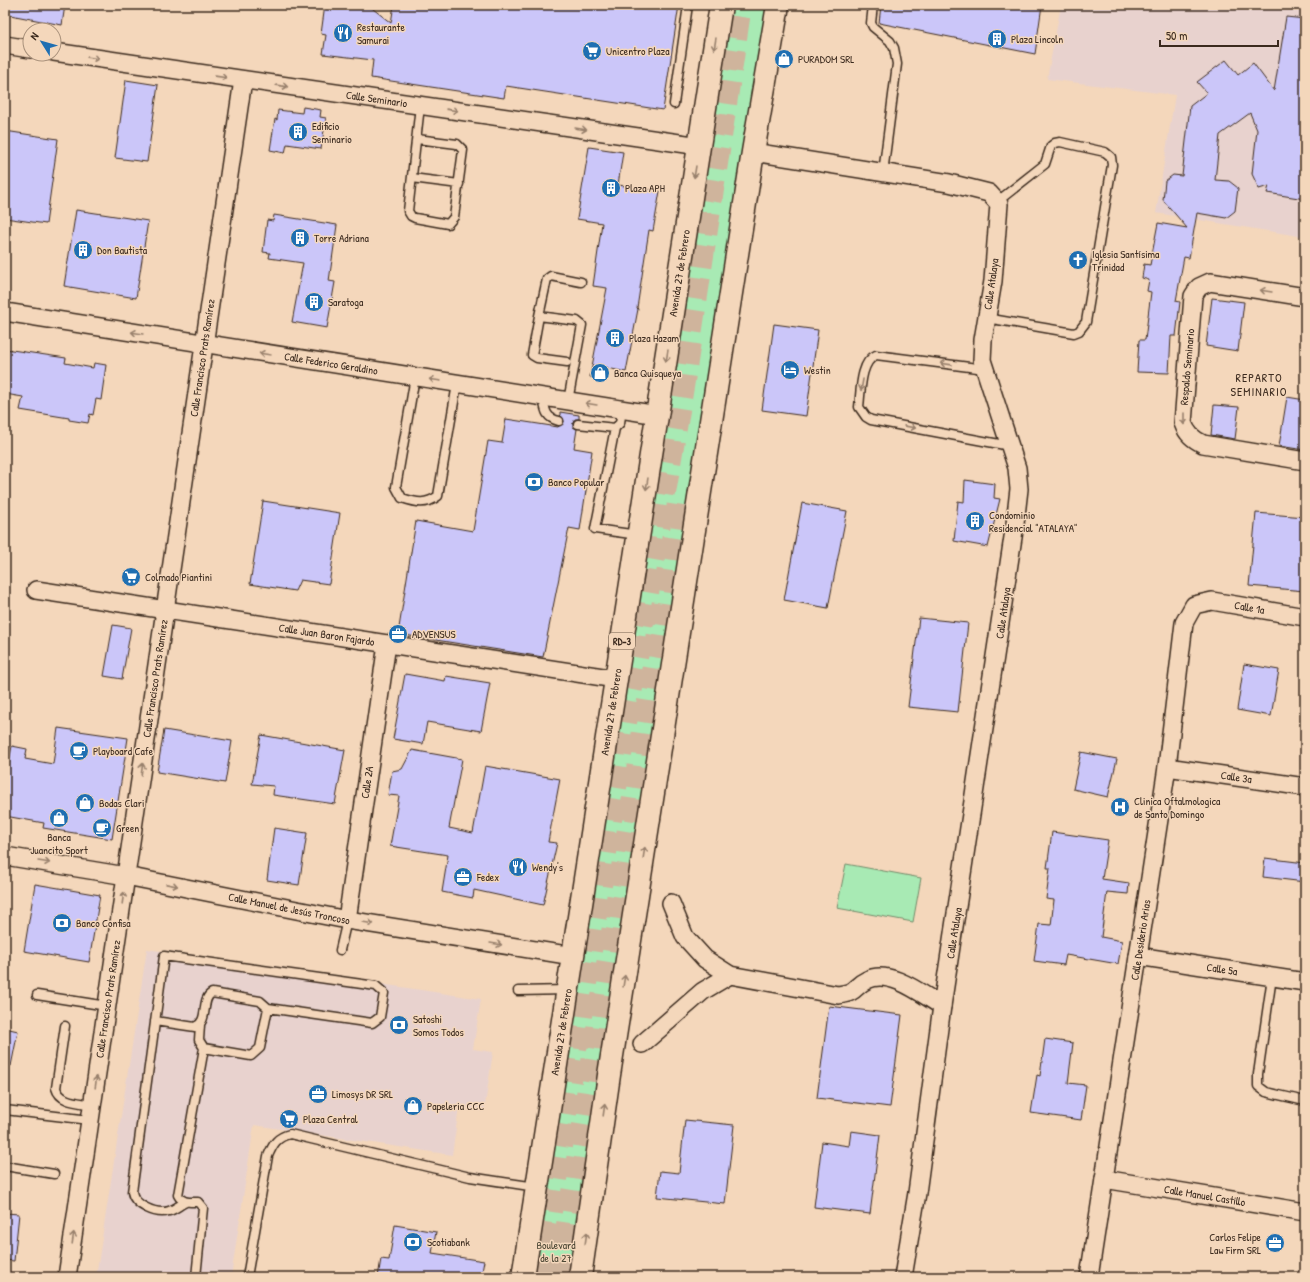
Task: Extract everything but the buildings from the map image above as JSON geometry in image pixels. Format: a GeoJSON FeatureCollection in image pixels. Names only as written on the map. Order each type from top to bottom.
{"type":"FeatureCollection","features":[{"type":"Feature","properties":{"kind":"main road","name":"Avenida 27 de Febrero"},"geometry":{"type":"LineString","coordinates":[[523,1277],[721,5]]}},
{"type":"Feature","properties":{"kind":"main road"},"geometry":{"type":"LineString","coordinates":[[580,1277],[610,1068],[753,152],[778,5]]}},
{"type":"Feature","properties":{"kind":"street"},"geometry":{"type":"LineString","coordinates":[[5,45],[22,48]]}},
{"type":"Feature","properties":{"kind":"street","name":"Calle Seminario"},"geometry":{"type":"LineString","coordinates":[[62,53],[700,146]]}},
{"type":"Feature","properties":{"kind":"street","name":"Calle Francisco Prats Ramírez"},"geometry":{"type":"LineString","coordinates":[[67,1277],[243,80]]}},
{"type":"Feature","properties":{"kind":"street"},"geometry":{"type":"LineString","coordinates":[[753,152],[949,183],[988,193],[998,201]]}},
{"type":"Feature","properties":{"kind":"street","name":"Calle Atalaya"},"geometry":{"type":"LineString","coordinates":[[903,1277],[917,1193],[942,1006],[1016,524],[1018,485],[1017,468],[982,360],[986,318],[993,282],[1000,204],[998,201]]}},
{"type":"Feature","properties":{"kind":"street","name":"Respaldo Seminario"},"geometry":{"type":"LineString","coordinates":[[1305,298],[1210,282],[1199,287],[1193,296],[1183,423],[1185,430],[1192,438],[1203,444],[1305,461]]}},
{"type":"Feature","properties":{"kind":"street","name":"Calle Federico Geraldino"},"geometry":{"type":"LineString","coordinates":[[5,312],[658,415]]}},
{"type":"Feature","properties":{"kind":"street","name":"Calle Juan Baron Fajardo"},"geometry":{"type":"LineString","coordinates":[[36,590],[616,679]]}},
{"type":"Feature","properties":{"kind":"street","name":"Calle 1a"},"geometry":{"type":"LineString","coordinates":[[1194,605],[1212,601],[1305,617]]}},
{"type":"Feature","properties":{"kind":"street","name":"Calle Desiderio Arias"},"geometry":{"type":"LineString","coordinates":[[1089,1277],[1167,767],[1184,623],[1194,605]]}},
{"type":"Feature","properties":{"kind":"street","name":"Calle 2A"},"geometry":{"type":"LineString","coordinates":[[347,920],[387,644]]}},
{"type":"Feature","properties":{"kind":"street","name":"Calle 3a"},"geometry":{"type":"LineString","coordinates":[[1167,767],[1305,787]]}},
{"type":"Feature","properties":{"kind":"street","name":"Calle Manuel de Jesús Troncoso"},"geometry":{"type":"LineString","coordinates":[[5,856],[126,876],[347,920],[573,956]]}},
{"type":"Feature","properties":{"kind":"street"},"geometry":{"type":"LineString","coordinates":[[671,903],[686,937],[705,959],[730,975],[838,995],[851,993],[867,980],[887,976],[942,1006]]}},
{"type":"Feature","properties":{"kind":"street","name":"Calle 5a"},"geometry":{"type":"LineString","coordinates":[[1138,956],[1305,982]]}},
{"type":"Feature","properties":{"kind":"street"},"geometry":{"type":"LineString","coordinates":[[642,1044],[703,991],[730,975]]}},
{"type":"Feature","properties":{"kind":"street","name":"Calle Manuel Castillo"},"geometry":{"type":"LineString","coordinates":[[1104,1179],[1305,1212]]}},
{"type":"Feature","properties":{"kind":"lane"},"geometry":{"type":"LineString","coordinates":[[674,104],[688,5]]}},
{"type":"Feature","properties":{"kind":"lane"},"geometry":{"type":"LineString","coordinates":[[873,5],[871,23],[873,27],[890,41],[896,54],[897,64],[883,173]]}},
{"type":"Feature","properties":{"kind":"lane"},"geometry":{"type":"LineString","coordinates":[[417,139],[457,144],[461,146],[463,150],[454,217],[448,224],[411,216],[408,211],[420,106]]}},
{"type":"Feature","properties":{"kind":"lane"},"geometry":{"type":"LineString","coordinates":[[986,318],[1074,333],[1083,327],[1086,322],[1112,165],[1111,157],[1105,152],[1055,142],[1051,146],[1045,164],[998,201]]}},
{"type":"Feature","properties":{"kind":"lane"},"geometry":{"type":"LineString","coordinates":[[412,178],[458,184]]}},
{"type":"Feature","properties":{"kind":"lane"},"geometry":{"type":"LineString","coordinates":[[567,362],[537,358],[532,355],[547,279],[551,276],[581,282]]}},
{"type":"Feature","properties":{"kind":"lane"},"geometry":{"type":"LineString","coordinates":[[539,316],[577,321],[582,325],[568,400]]}},
{"type":"Feature","properties":{"kind":"lane"},"geometry":{"type":"LineString","coordinates":[[985,369],[876,355],[866,364],[859,407],[866,417],[872,420],[1010,446]]}},
{"type":"Feature","properties":{"kind":"lane"},"geometry":{"type":"LineString","coordinates":[[415,377],[396,487],[402,498],[415,503],[431,502],[438,496],[457,384]]}},
{"type":"Feature","properties":{"kind":"lane"},"geometry":{"type":"LineString","coordinates":[[543,397],[546,413],[551,420],[559,421]]}},
{"type":"Feature","properties":{"kind":"lane"},"geometry":{"type":"LineString","coordinates":[[622,409],[620,422],[615,428],[595,529],[639,535]]}},
{"type":"Feature","properties":{"kind":"lane"},"geometry":{"type":"LineString","coordinates":[[578,424],[615,428]]}},
{"type":"Feature","properties":{"kind":"lane"},"geometry":{"type":"LineString","coordinates":[[340,950],[347,920]]}},
{"type":"Feature","properties":{"kind":"lane"},"geometry":{"type":"LineString","coordinates":[[186,1202],[180,1199],[178,1195],[204,1048],[199,1040],[200,1025],[203,1020],[207,998],[212,992],[260,1001],[268,1008],[372,1023],[380,1017],[384,993],[376,986],[164,956],[132,1192],[133,1198],[142,1206],[158,1211],[168,1211],[186,1202],[198,1202],[203,1208],[196,1277]]}},
{"type":"Feature","properties":{"kind":"lane"},"geometry":{"type":"LineString","coordinates":[[1272,977],[1258,1074],[1258,1086],[1266,1092],[1305,1101]]}},
{"type":"Feature","properties":{"kind":"lane"},"geometry":{"type":"LineString","coordinates":[[518,991],[568,990]]}},
{"type":"Feature","properties":{"kind":"lane"},"geometry":{"type":"LineString","coordinates":[[36,995],[107,1006]]}},
{"type":"Feature","properties":{"kind":"lane"},"geometry":{"type":"LineString","coordinates":[[204,1048],[251,1056],[256,1054],[260,1048],[268,1008]]}},
{"type":"Feature","properties":{"kind":"lane"},"geometry":{"type":"LineString","coordinates":[[155,1021],[195,1027],[200,1025]]}},
{"type":"Feature","properties":{"kind":"lane"},"geometry":{"type":"LineString","coordinates":[[65,1026],[56,1088],[58,1095],[62,1099],[91,1112]]}},
{"type":"Feature","properties":{"kind":"lane"},"geometry":{"type":"LineString","coordinates":[[5,1110],[91,1112]]}},
{"type":"Feature","properties":{"kind":"lane"},"geometry":{"type":"LineString","coordinates":[[247,1277],[268,1156],[272,1145],[278,1138],[285,1135],[290,1134],[470,1177],[536,1187]]}},
{"type":"Feature","properties":{"kind":"lane"},"geometry":{"type":"LineString","coordinates":[[5,1166],[54,1174]]}},
{"type":"Feature","properties":{"kind":"shaded area"},"geometry":{"type":"Polygon","coordinates":[[[1061,5],[1305,5],[1305,237],[1156,213],[1175,95],[1047,79],[1061,5]]]}},
{"type":"Feature","properties":{"kind":"shaded area","name":"Plaza Central"},"geometry":{"type":"Polygon","coordinates":[[[147,949],[481,999],[473,1049],[493,1052],[484,1112],[459,1108],[452,1155],[254,1125],[231,1277],[96,1277],[147,949]]]}},
{"type":"Feature","properties":{"kind":"green space","name":"Boulevard de la 27"},"geometry":{"type":"Polygon","coordinates":[[[728,5],[770,5],[575,1277],[528,1277],[728,5]]]}},
{"type":"Feature","properties":{"kind":"green space"},"geometry":{"type":"Polygon","coordinates":[[[846,864],[921,878],[913,922],[837,908],[846,864]]]}},
{"type":"Feature","properties":{"kind":"tunnel"},"geometry":{"type":"LineString","coordinates":[[541,1277],[625,729],[684,381],[741,5]]}},
{"type":"Feature","properties":{"kind":"tunnel"},"geometry":{"type":"LineString","coordinates":[[559,1277],[678,503]]}},
{"type":"Feature","properties":{"kind":"place","name":"Restaurante Samurai"},"geometry":{"type":"Point","coordinates":[343,33]}},
{"type":"Feature","properties":{"kind":"place","name":"Plaza Lincoln"},"geometry":{"type":"Point","coordinates":[997,39]}},
{"type":"Feature","properties":{"kind":"place","name":"Unicentro Plaza"},"geometry":{"type":"Point","coordinates":[592,51]}},
{"type":"Feature","properties":{"kind":"place","name":"PURADOM SRL"},"geometry":{"type":"Point","coordinates":[784,59]}},
{"type":"Feature","properties":{"kind":"place","name":"Edificio Seminario"},"geometry":{"type":"Point","coordinates":[298,132]}},
{"type":"Feature","properties":{"kind":"place","name":"Plaza APH"},"geometry":{"type":"Point","coordinates":[611,188]}},
{"type":"Feature","properties":{"kind":"place","name":"Torre Adriana"},"geometry":{"type":"Point","coordinates":[300,238]}},
{"type":"Feature","properties":{"kind":"place","name":"Don Bautista"},"geometry":{"type":"Point","coordinates":[83,250]}},
{"type":"Feature","properties":{"kind":"place","name":"Iglesia Santísima Trinidad"},"geometry":{"type":"Point","coordinates":[1078,260]}},
{"type":"Feature","properties":{"kind":"place","name":"Saratoga"},"geometry":{"type":"Point","coordinates":[314,302]}},
{"type":"Feature","properties":{"kind":"place","name":"Plaza Hazam"},"geometry":{"type":"Point","coordinates":[615,338]}},
{"type":"Feature","properties":{"kind":"place","name":"Westin"},"geometry":{"type":"Point","coordinates":[790,370]}},
{"type":"Feature","properties":{"kind":"place","name":"Banca Quisqueya"},"geometry":{"type":"Point","coordinates":[600,373]}},
{"type":"Feature","properties":{"kind":"place","name":"Banco Popular"},"geometry":{"type":"Point","coordinates":[534,482]}},
{"type":"Feature","properties":{"kind":"place","name":"Condominio Residencial \"ATALAYA\""},"geometry":{"type":"Point","coordinates":[975,521]}},
{"type":"Feature","properties":{"kind":"place","name":"Colmado Piantini"},"geometry":{"type":"Point","coordinates":[131,577]}},
{"type":"Feature","properties":{"kind":"place","name":"ADVENSUS"},"geometry":{"type":"Point","coordinates":[398,634]}},
{"type":"Feature","properties":{"kind":"place","name":"Playboard Cafe"},"geometry":{"type":"Point","coordinates":[79,751]}},
{"type":"Feature","properties":{"kind":"place","name":"Bodas Clari"},"geometry":{"type":"Point","coordinates":[85,803]}},
{"type":"Feature","properties":{"kind":"place","name":"Clinica Oftalmologica de Santo Domingo"},"geometry":{"type":"Point","coordinates":[1120,807]}},
{"type":"Feature","properties":{"kind":"place","name":"Banca Juancito Sport"},"geometry":{"type":"Point","coordinates":[59,818]}},
{"type":"Feature","properties":{"kind":"place","name":"Green"},"geometry":{"type":"Point","coordinates":[102,828]}},
{"type":"Feature","properties":{"kind":"place","name":"Wendy's"},"geometry":{"type":"Point","coordinates":[518,867]}},
{"type":"Feature","properties":{"kind":"place","name":"Fedex"},"geometry":{"type":"Point","coordinates":[463,877]}},
{"type":"Feature","properties":{"kind":"place","name":"Banco Confisa"},"geometry":{"type":"Point","coordinates":[62,923]}},
{"type":"Feature","properties":{"kind":"place","name":"Satoshi Somos Todos"},"geometry":{"type":"Point","coordinates":[399,1025]}},
{"type":"Feature","properties":{"kind":"place","name":"Limosys DR SRL"},"geometry":{"type":"Point","coordinates":[318,1094]}},
{"type":"Feature","properties":{"kind":"place","name":"Papeleria CCC"},"geometry":{"type":"Point","coordinates":[413,1106]}},
{"type":"Feature","properties":{"kind":"place","name":"Plaza Central"},"geometry":{"type":"Point","coordinates":[289,1119]}},
{"type":"Feature","properties":{"kind":"place","name":"Scotiabank"},"geometry":{"type":"Point","coordinates":[413,1242]}},
{"type":"Feature","properties":{"kind":"place","name":"Carlos Felipe Law Firm SRL"},"geometry":{"type":"Point","coordinates":[1275,1243]}},
{"type":"Feature","properties":{"kind":"district","name":"REPARTO SEMINARIO"},"geometry":{"type":"Point","coordinates":[1259,384]}}]}
